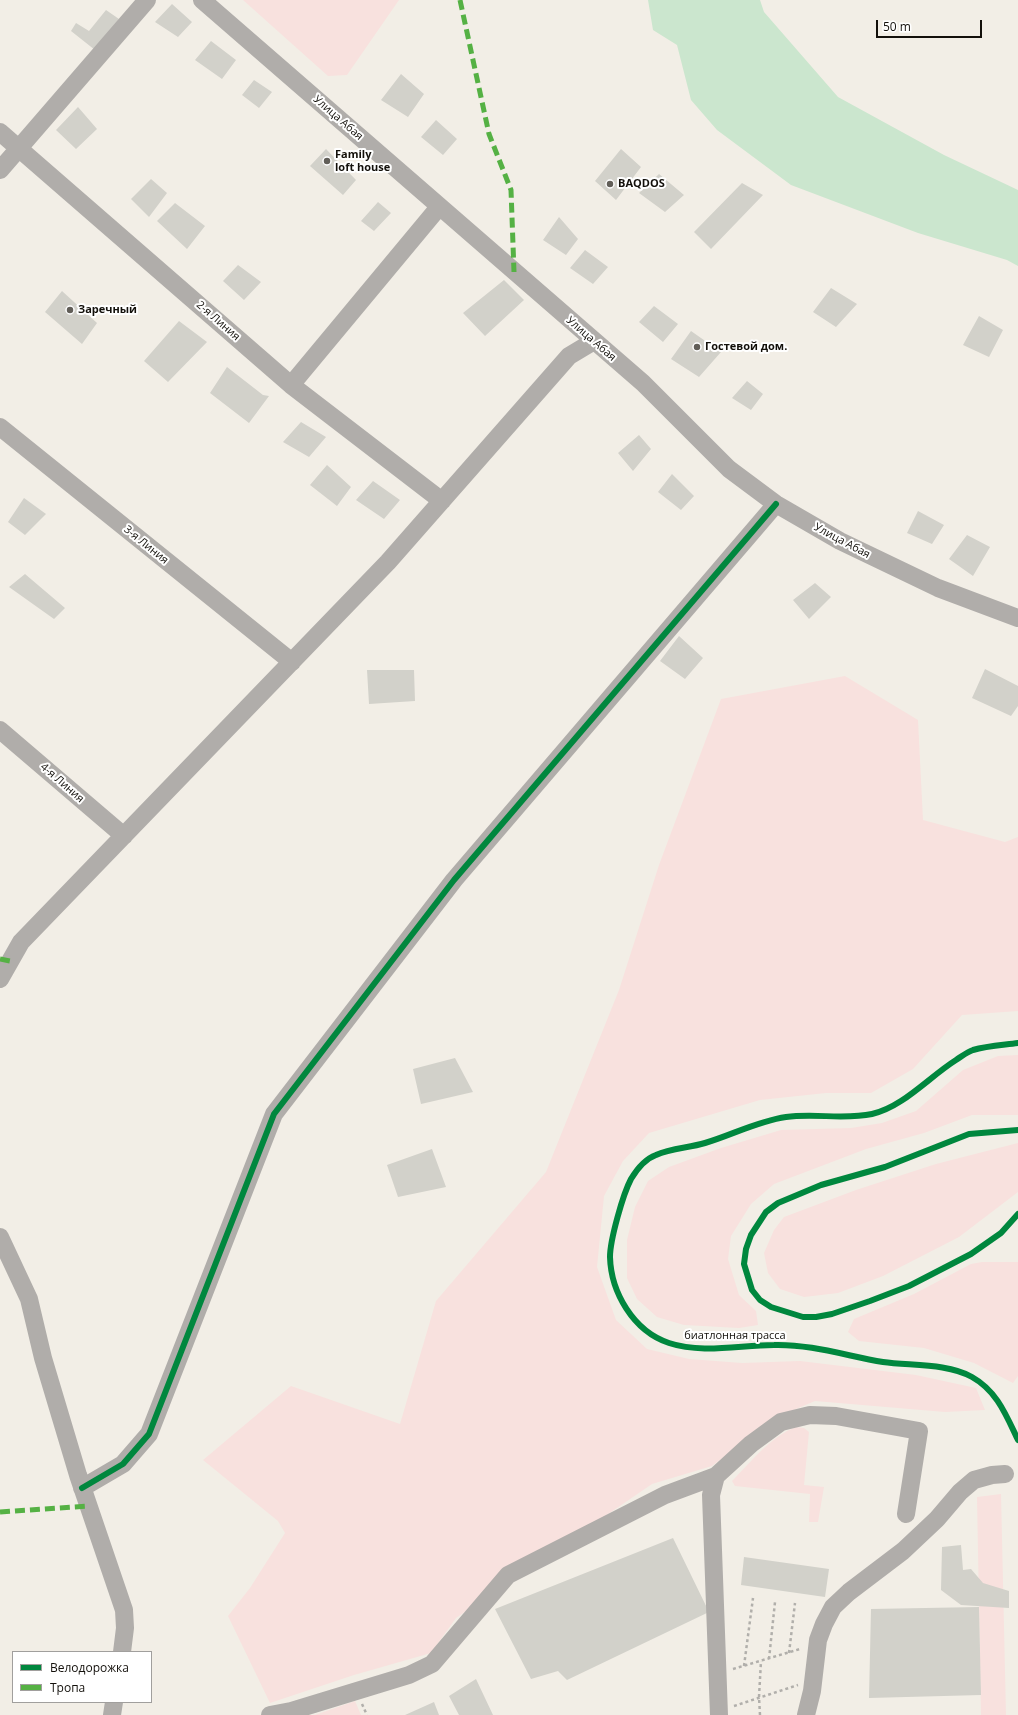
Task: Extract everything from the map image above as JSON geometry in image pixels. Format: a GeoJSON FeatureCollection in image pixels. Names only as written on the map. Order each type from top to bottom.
{"type":"FeatureCollection","features":[{"type":"Feature","properties":{"kind":"street"},"geometry":{"type":"LineString","coordinates":[[0,170],[147,0]]}},
{"type":"Feature","properties":{"kind":"street","name":"Улица Абая"},"geometry":{"type":"LineString","coordinates":[[202,0],[643,383],[729,469],[776,504],[840,541],[938,588],[1018,618]]}},
{"type":"Feature","properties":{"kind":"street","name":"2-я Линия"},"geometry":{"type":"LineString","coordinates":[[0,132],[291,385],[442,501]]}},
{"type":"Feature","properties":{"kind":"street"},"geometry":{"type":"LineString","coordinates":[[291,385],[440,207]]}},
{"type":"Feature","properties":{"kind":"street"},"geometry":{"type":"LineString","coordinates":[[0,978],[5,961],[21,942],[388,562],[568,356],[594,341]]}},
{"type":"Feature","properties":{"kind":"street","name":"3-я Линия"},"geometry":{"type":"LineString","coordinates":[[0,427],[292,662]]}},
{"type":"Feature","properties":{"kind":"street"},"geometry":{"type":"LineString","coordinates":[[82,1488],[123,1464],[149,1434],[274,1114],[454,880],[776,504]]}},
{"type":"Feature","properties":{"kind":"street","name":"4-я Линия"},"geometry":{"type":"LineString","coordinates":[[0,730],[124,836]]}},
{"type":"Feature","properties":{"kind":"street"},"geometry":{"type":"LineString","coordinates":[[0,1237],[29,1299],[43,1358],[82,1488],[124,1610],[125,1628],[122,1651]]}},
{"type":"Feature","properties":{"kind":"street"},"geometry":{"type":"LineString","coordinates":[[270,1715],[291,1711],[409,1675],[432,1664],[508,1575],[666,1495],[716,1476],[751,1444],[781,1422],[810,1415],[836,1416],[919,1431],[906,1514]]}},
{"type":"Feature","properties":{"kind":"street"},"geometry":{"type":"LineString","coordinates":[[806,1715],[812,1691],[818,1640],[833,1607],[849,1592],[903,1551],[937,1519],[960,1492],[974,1480],[992,1475],[1005,1474]]}},
{"type":"Feature","properties":{"kind":"street"},"geometry":{"type":"LineString","coordinates":[[716,1476],[711,1495],[719,1713]]}},
{"type":"Feature","properties":{"kind":"street"},"geometry":{"type":"LineString","coordinates":[[112,1715],[114,1703]]}},
{"type":"Feature","properties":{"kind":"path"},"geometry":{"type":"LineString","coordinates":[[744,1666],[754,1598]]}},
{"type":"Feature","properties":{"kind":"path"},"geometry":{"type":"LineString","coordinates":[[768,1659],[775,1602]]}},
{"type":"Feature","properties":{"kind":"path"},"geometry":{"type":"LineString","coordinates":[[789,1652],[795,1603]]}},
{"type":"Feature","properties":{"kind":"path"},"geometry":{"type":"LineString","coordinates":[[718,1674],[800,1649]]}},
{"type":"Feature","properties":{"kind":"path"},"geometry":{"type":"LineString","coordinates":[[760,1715],[759,1697],[761,1661]]}},
{"type":"Feature","properties":{"kind":"path"},"geometry":{"type":"LineString","coordinates":[[719,1713],[759,1697],[800,1684]]}},
{"type":"Feature","properties":{"kind":"shaded area"},"geometry":{"type":"Polygon","coordinates":[[[243,0],[399,0],[347,75],[328,76],[243,0]]]}},
{"type":"Feature","properties":{"kind":"shaded area"},"geometry":{"type":"Polygon","coordinates":[[[648,0],[760,0],[764,12],[838,97],[944,155],[1018,190],[1018,266],[1007,260],[918,233],[791,185],[717,130],[691,100],[677,45],[653,30],[648,0]]]}},
{"type":"Feature","properties":{"kind":"shaded area"},"geometry":{"type":"Polygon","coordinates":[[[845,676],[918,720],[923,820],[1005,842],[1018,837],[1018,1011],[962,1015],[913,1069],[871,1093],[826,1093],[760,1100],[649,1133],[623,1161],[604,1196],[597,1267],[616,1320],[647,1349],[689,1359],[742,1363],[800,1361],[916,1375],[976,1388],[985,1410],[945,1412],[815,1401],[777,1417],[712,1466],[652,1484],[456,1618],[431,1653],[354,1675],[270,1703],[228,1616],[250,1588],[285,1533],[278,1521],[203,1460],[291,1386],[400,1424],[436,1301],[546,1172],[619,990],[659,865],[721,699],[845,676]]]}},
{"type":"Feature","properties":{"kind":"shaded area"},"geometry":{"type":"Polygon","coordinates":[[[1018,1055],[1018,1115],[972,1115],[924,1133],[866,1149],[774,1184],[751,1204],[731,1236],[728,1259],[739,1295],[756,1311],[758,1325],[739,1328],[684,1325],[657,1317],[637,1299],[627,1278],[627,1240],[635,1207],[648,1181],[669,1167],[721,1148],[781,1130],[851,1128],[882,1123],[916,1111],[963,1070],[998,1056],[1018,1055]]]}},
{"type":"Feature","properties":{"kind":"shaded area"},"geometry":{"type":"Polygon","coordinates":[[[1018,1143],[1018,1192],[959,1237],[883,1276],[838,1293],[804,1297],[780,1289],[768,1273],[764,1253],[774,1230],[784,1217],[856,1190],[936,1164],[1018,1143]]]}},
{"type":"Feature","properties":{"kind":"shaded area"},"geometry":{"type":"Polygon","coordinates":[[[982,1262],[1018,1262],[1018,1376],[1013,1383],[974,1363],[924,1348],[859,1341],[848,1332],[854,1319],[914,1294],[971,1264],[982,1262]]]}},
{"type":"Feature","properties":{"kind":"shaded area"},"geometry":{"type":"Polygon","coordinates":[[[796,1427],[804,1428],[809,1432],[804,1485],[824,1487],[818,1522],[809,1522],[810,1494],[735,1486],[732,1481],[770,1443],[787,1431],[796,1427]]]}},
{"type":"Feature","properties":{"kind":"shaded area"},"geometry":{"type":"Polygon","coordinates":[[[1001,1494],[1006,1715],[981,1715],[977,1497],[1001,1494]]]}},
{"type":"Feature","properties":{"kind":"shaded area"},"geometry":{"type":"Polygon","coordinates":[[[355,1701],[361,1715],[315,1715],[355,1701]]]}},
{"type":"Feature","properties":{"kind":"building"},"geometry":{"type":"Polygon","coordinates":[[[172,4],[192,22],[178,37],[155,22],[172,4]]]}},
{"type":"Feature","properties":{"kind":"building"},"geometry":{"type":"Polygon","coordinates":[[[106,10],[119,19],[95,50],[71,31],[76,23],[89,31],[106,10]]]}},
{"type":"Feature","properties":{"kind":"building"},"geometry":{"type":"Polygon","coordinates":[[[211,41],[236,60],[222,79],[195,60],[211,41]]]}},
{"type":"Feature","properties":{"kind":"building"},"geometry":{"type":"Polygon","coordinates":[[[401,74],[424,94],[408,117],[381,100],[401,74]]]}},
{"type":"Feature","properties":{"kind":"building"},"geometry":{"type":"Polygon","coordinates":[[[254,80],[272,92],[259,108],[242,95],[254,80]]]}},
{"type":"Feature","properties":{"kind":"building"},"geometry":{"type":"Polygon","coordinates":[[[78,107],[97,129],[76,149],[56,130],[78,107]]]}},
{"type":"Feature","properties":{"kind":"building"},"geometry":{"type":"Polygon","coordinates":[[[436,120],[457,139],[443,155],[421,137],[436,120]]]}},
{"type":"Feature","properties":{"kind":"building"},"geometry":{"type":"Polygon","coordinates":[[[326,149],[356,180],[343,195],[310,166],[326,149]]]}},
{"type":"Feature","properties":{"kind":"building"},"geometry":{"type":"Polygon","coordinates":[[[621,149],[641,167],[616,200],[595,181],[621,149]]]}},
{"type":"Feature","properties":{"kind":"building"},"geometry":{"type":"Polygon","coordinates":[[[659,174],[684,195],[665,212],[639,193],[659,174]]]}},
{"type":"Feature","properties":{"kind":"building"},"geometry":{"type":"Polygon","coordinates":[[[151,179],[167,193],[149,217],[131,199],[151,179]]]}},
{"type":"Feature","properties":{"kind":"building"},"geometry":{"type":"Polygon","coordinates":[[[742,183],[763,195],[711,249],[694,232],[742,183]]]}},
{"type":"Feature","properties":{"kind":"building"},"geometry":{"type":"Polygon","coordinates":[[[378,202],[391,213],[374,231],[361,221],[378,202]]]}},
{"type":"Feature","properties":{"kind":"building"},"geometry":{"type":"Polygon","coordinates":[[[175,203],[205,226],[187,249],[157,221],[175,203]]]}},
{"type":"Feature","properties":{"kind":"building"},"geometry":{"type":"Polygon","coordinates":[[[559,217],[578,239],[566,255],[543,240],[559,217]]]}},
{"type":"Feature","properties":{"kind":"building"},"geometry":{"type":"Polygon","coordinates":[[[585,250],[608,267],[593,284],[570,268],[585,250]]]}},
{"type":"Feature","properties":{"kind":"building"},"geometry":{"type":"Polygon","coordinates":[[[238,265],[261,282],[244,300],[223,281],[238,265]]]}},
{"type":"Feature","properties":{"kind":"building"},"geometry":{"type":"Polygon","coordinates":[[[504,280],[524,300],[485,336],[463,313],[504,280]]]}},
{"type":"Feature","properties":{"kind":"building"},"geometry":{"type":"Polygon","coordinates":[[[831,288],[857,304],[836,327],[813,312],[831,288]]]}},
{"type":"Feature","properties":{"kind":"building"},"geometry":{"type":"Polygon","coordinates":[[[62,291],[97,323],[82,344],[45,312],[62,291]]]}},
{"type":"Feature","properties":{"kind":"building"},"geometry":{"type":"Polygon","coordinates":[[[654,306],[678,324],[663,342],[639,322],[654,306]]]}},
{"type":"Feature","properties":{"kind":"building"},"geometry":{"type":"Polygon","coordinates":[[[979,316],[1003,330],[989,357],[963,345],[979,316]]]}},
{"type":"Feature","properties":{"kind":"building"},"geometry":{"type":"Polygon","coordinates":[[[179,321],[207,342],[168,382],[144,361],[179,321]]]}},
{"type":"Feature","properties":{"kind":"building"},"geometry":{"type":"Polygon","coordinates":[[[691,331],[721,352],[699,377],[671,359],[691,331]]]}},
{"type":"Feature","properties":{"kind":"building"},"geometry":{"type":"Polygon","coordinates":[[[227,367],[263,395],[269,396],[249,423],[210,393],[227,367]]]}},
{"type":"Feature","properties":{"kind":"building"},"geometry":{"type":"Polygon","coordinates":[[[747,381],[763,394],[751,410],[732,398],[747,381]]]}},
{"type":"Feature","properties":{"kind":"building"},"geometry":{"type":"Polygon","coordinates":[[[301,422],[326,437],[309,457],[283,442],[301,422]]]}},
{"type":"Feature","properties":{"kind":"building"},"geometry":{"type":"Polygon","coordinates":[[[639,435],[651,449],[633,471],[618,453],[639,435]]]}},
{"type":"Feature","properties":{"kind":"building"},"geometry":{"type":"Polygon","coordinates":[[[327,465],[351,487],[337,506],[310,485],[327,465]]]}},
{"type":"Feature","properties":{"kind":"building"},"geometry":{"type":"Polygon","coordinates":[[[672,474],[694,496],[681,510],[658,492],[672,474]]]}},
{"type":"Feature","properties":{"kind":"building"},"geometry":{"type":"Polygon","coordinates":[[[373,481],[400,500],[384,519],[356,500],[373,481]]]}},
{"type":"Feature","properties":{"kind":"building"},"geometry":{"type":"Polygon","coordinates":[[[24,498],[46,514],[25,535],[8,522],[24,498]]]}},
{"type":"Feature","properties":{"kind":"building"},"geometry":{"type":"Polygon","coordinates":[[[918,511],[944,525],[932,544],[907,533],[918,511]]]}},
{"type":"Feature","properties":{"kind":"building"},"geometry":{"type":"Polygon","coordinates":[[[967,535],[990,547],[973,576],[949,559],[967,535]]]}},
{"type":"Feature","properties":{"kind":"building"},"geometry":{"type":"Polygon","coordinates":[[[25,574],[65,608],[54,619],[9,587],[25,574]]]}},
{"type":"Feature","properties":{"kind":"building"},"geometry":{"type":"Polygon","coordinates":[[[815,583],[831,597],[809,619],[793,600],[815,583]]]}},
{"type":"Feature","properties":{"kind":"building"},"geometry":{"type":"Polygon","coordinates":[[[679,636],[703,658],[685,679],[660,661],[679,636]]]}},
{"type":"Feature","properties":{"kind":"building"},"geometry":{"type":"Polygon","coordinates":[[[985,669],[1018,686],[1018,706],[1011,716],[972,698],[985,669]]]}},
{"type":"Feature","properties":{"kind":"building"},"geometry":{"type":"Polygon","coordinates":[[[367,670],[414,670],[415,701],[369,704],[367,670]]]}},
{"type":"Feature","properties":{"kind":"building"},"geometry":{"type":"Polygon","coordinates":[[[455,1058],[473,1092],[421,1104],[413,1069],[455,1058]]]}},
{"type":"Feature","properties":{"kind":"building"},"geometry":{"type":"Polygon","coordinates":[[[432,1149],[446,1187],[398,1197],[387,1165],[432,1149]]]}},
{"type":"Feature","properties":{"kind":"building"},"geometry":{"type":"Polygon","coordinates":[[[673,1538],[709,1612],[567,1680],[558,1671],[531,1679],[495,1609],[673,1538]]]}},
{"type":"Feature","properties":{"kind":"building"},"geometry":{"type":"Polygon","coordinates":[[[961,1545],[963,1570],[971,1569],[983,1583],[1009,1591],[1009,1608],[961,1605],[941,1590],[942,1547],[961,1545]]]}},
{"type":"Feature","properties":{"kind":"building"},"geometry":{"type":"Polygon","coordinates":[[[744,1557],[829,1569],[825,1597],[741,1585],[744,1557]]]}},
{"type":"Feature","properties":{"kind":"building"},"geometry":{"type":"Polygon","coordinates":[[[979,1607],[981,1695],[869,1698],[871,1609],[979,1607]]]}},
{"type":"Feature","properties":{"kind":"building"},"geometry":{"type":"Polygon","coordinates":[[[476,1679],[493,1715],[459,1715],[449,1696],[476,1679]]]}},
{"type":"Feature","properties":{"kind":"building"},"geometry":{"type":"Polygon","coordinates":[[[434,1702],[439,1715],[405,1715],[434,1702]]]}},
{"type":"Feature","properties":{"kind":"marked path"},"geometry":{"type":"LineString","coordinates":[[460,0],[489,134],[511,190],[514,272]]}},
{"type":"Feature","properties":{"kind":"marked path"},"geometry":{"type":"LineString","coordinates":[[0,959],[10,961]]}},
{"type":"Feature","properties":{"kind":"marked path"},"geometry":{"type":"LineString","coordinates":[[0,1512],[89,1506]]}},
{"type":"Feature","properties":{"kind":"cycle path"},"geometry":{"type":"LineString","coordinates":[[82,1488],[123,1464],[149,1434],[274,1114],[454,880],[776,504]]}},
{"type":"Feature","properties":{"kind":"cycle path","name":"биатлонная трасса"},"geometry":{"type":"LineString","coordinates":[[1018,1043],[971,1051],[946,1067],[916,1091],[894,1105],[872,1114],[861,1116],[786,1117],[755,1125],[705,1143],[668,1151],[652,1157],[639,1168],[628,1186],[615,1229],[610,1257],[611,1270],[615,1284],[626,1309],[645,1329],[656,1337],[669,1343],[695,1348],[761,1345],[802,1346],[883,1362],[940,1367],[962,1372],[981,1383],[994,1396],[1000,1404],[1018,1440]]}},
{"type":"Feature","properties":{"kind":"cycle path"},"geometry":{"type":"LineString","coordinates":[[1018,1130],[969,1134],[885,1167],[821,1185],[778,1203],[766,1212],[751,1235],[746,1249],[744,1264],[752,1290],[760,1300],[771,1307],[803,1317],[816,1317],[832,1314],[909,1286],[971,1254],[1001,1233],[1018,1214]]}},
{"type":"Feature","properties":{"kind":"place","name":"Family loft house"},"geometry":{"type":"Point","coordinates":[327,161]}},
{"type":"Feature","properties":{"kind":"place","name":"BAQDOS"},"geometry":{"type":"Point","coordinates":[610,184]}},
{"type":"Feature","properties":{"kind":"place","name":"Заречный"},"geometry":{"type":"Point","coordinates":[70,310]}},
{"type":"Feature","properties":{"kind":"place","name":"Гостевой дом."},"geometry":{"type":"Point","coordinates":[697,347]}}]}
